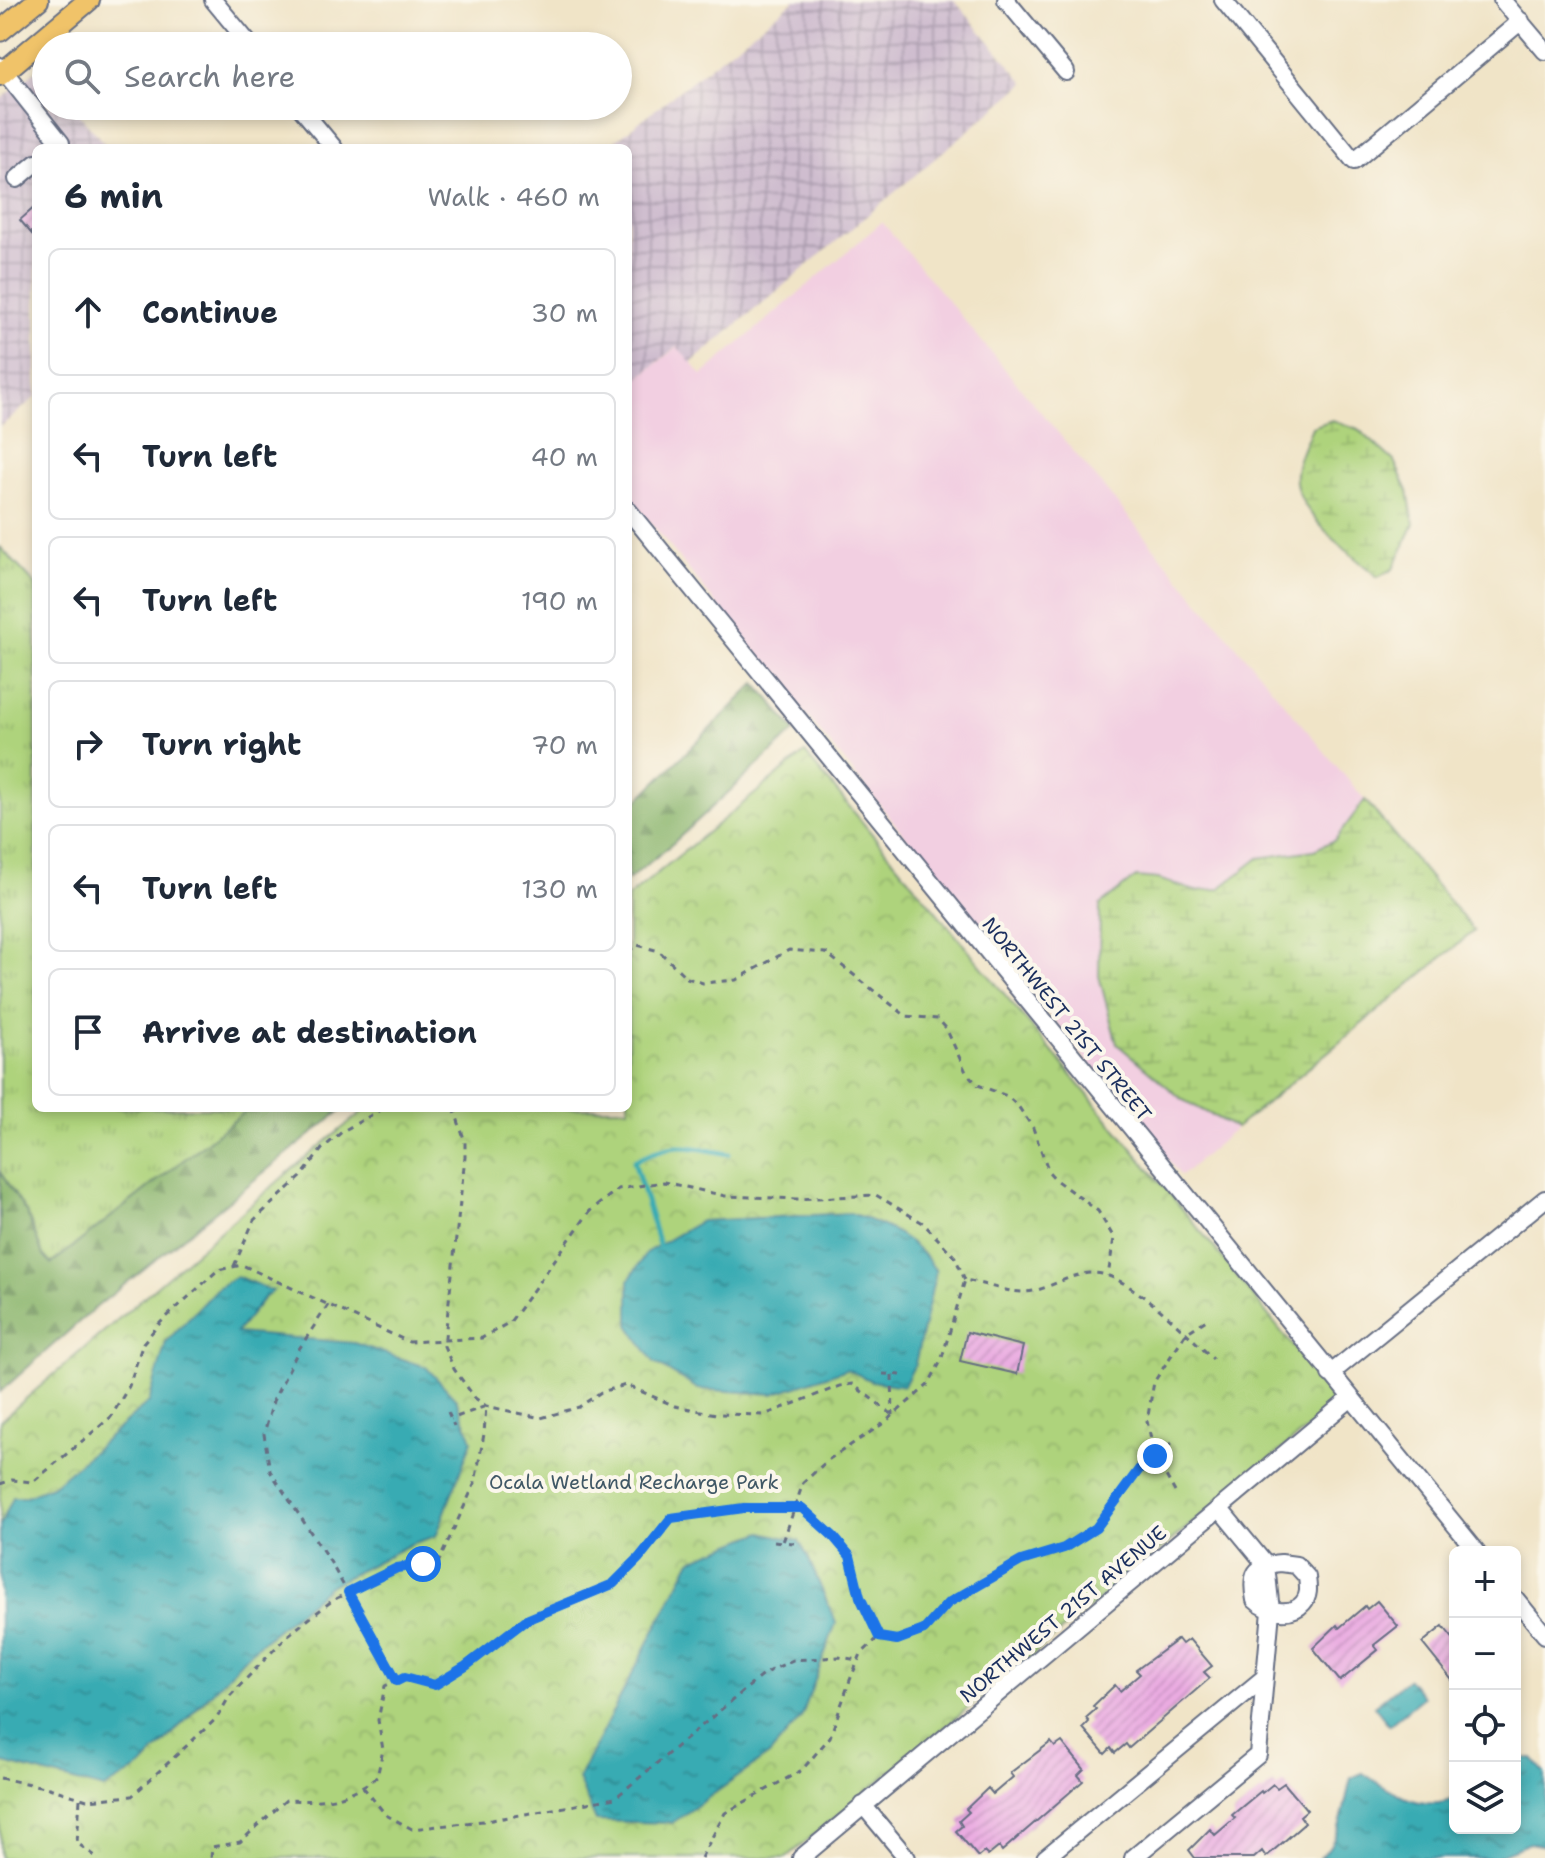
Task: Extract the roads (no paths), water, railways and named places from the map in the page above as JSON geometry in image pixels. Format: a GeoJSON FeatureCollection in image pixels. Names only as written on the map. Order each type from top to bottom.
{"type":"FeatureCollection","features":[{"type":"Feature","properties":{"kind":"main road"},"geometry":{"type":"LineString","coordinates":[[0,31],[38,0]]}},
{"type":"Feature","properties":{"kind":"main road"},"geometry":{"type":"LineString","coordinates":[[49,32],[89,0]]}},
{"type":"Feature","properties":{"kind":"main road"},"geometry":{"type":"LineString","coordinates":[[1,71],[32,46]]}},
{"type":"Feature","properties":{"kind":"street"},"geometry":{"type":"LineString","coordinates":[[213,0],[239,32]]}},
{"type":"Feature","properties":{"kind":"street"},"geometry":{"type":"LineString","coordinates":[[1006,0],[1066,72]]}},
{"type":"Feature","properties":{"kind":"street"},"geometry":{"type":"LineString","coordinates":[[1223,0],[1354,161],[1521,21]]}},
{"type":"Feature","properties":{"kind":"street"},"geometry":{"type":"LineString","coordinates":[[1502,0],[1545,51]]}},
{"type":"Feature","properties":{"kind":"street"},"geometry":{"type":"LineString","coordinates":[[1,71],[32,108]]}},
{"type":"Feature","properties":{"kind":"street"},"geometry":{"type":"LineString","coordinates":[[42,120],[60,144]]}},
{"type":"Feature","properties":{"kind":"street"},"geometry":{"type":"LineString","coordinates":[[311,120],[331,144]]}},
{"type":"Feature","properties":{"kind":"street"},"geometry":{"type":"LineString","coordinates":[[17,179],[32,166]]}},
{"type":"Feature","properties":{"kind":"street","name":"NORTHWEST 21ST STREET"},"geometry":{"type":"LineString","coordinates":[[632,515],[1472,1546]]}},
{"type":"Feature","properties":{"kind":"street"},"geometry":{"type":"LineString","coordinates":[[1330,1374],[1545,1199]]}},
{"type":"Feature","properties":{"kind":"street","name":"NORTHWEST 21ST AVENUE"},"geometry":{"type":"LineString","coordinates":[[801,1858],[1350,1399]]}},
{"type":"Feature","properties":{"kind":"street"},"geometry":{"type":"LineString","coordinates":[[1133,1858],[1258,1755],[1271,1611],[1266,1565],[1219,1508]]}},
{"type":"Feature","properties":{"kind":"street"},"geometry":{"type":"LineString","coordinates":[[1266,1565],[1296,1565],[1307,1577],[1308,1593],[1302,1604],[1292,1609],[1271,1611]]}},
{"type":"Feature","properties":{"kind":"street"},"geometry":{"type":"LineString","coordinates":[[1521,1605],[1545,1635]]}},
{"type":"Feature","properties":{"kind":"street"},"geometry":{"type":"LineString","coordinates":[[1045,1858],[1265,1677]]}},
{"type":"Feature","properties":{"kind":"street"},"geometry":{"type":"LineString","coordinates":[[863,1805],[907,1858]]}},
{"type":"Feature","properties":{"kind":"water"},"geometry":{"type":"Polygon","coordinates":[[[850,1213],[909,1241],[936,1271],[915,1364],[904,1386],[871,1381],[847,1369],[773,1394],[698,1389],[654,1362],[629,1325],[629,1280],[647,1252],[701,1221],[850,1213]]]}},
{"type":"Feature","properties":{"kind":"water"},"geometry":{"type":"Polygon","coordinates":[[[236,1276],[273,1291],[236,1333],[354,1343],[426,1367],[456,1399],[472,1440],[436,1536],[411,1544],[329,1586],[250,1652],[141,1767],[104,1789],[0,1762],[0,1526],[13,1497],[24,1497],[54,1485],[149,1402],[166,1342],[216,1289],[236,1276]]]}},
{"type":"Feature","properties":{"kind":"water"},"geometry":{"type":"Polygon","coordinates":[[[762,1532],[799,1541],[836,1623],[801,1718],[769,1755],[672,1823],[596,1821],[578,1779],[691,1560],[762,1532]]]}},
{"type":"Feature","properties":{"kind":"water"},"geometry":{"type":"Polygon","coordinates":[[[1408,1679],[1423,1697],[1389,1725],[1374,1706],[1408,1679]]]}},
{"type":"Feature","properties":{"kind":"water"},"geometry":{"type":"Polygon","coordinates":[[[1521,1759],[1533,1759],[1545,1773],[1545,1846],[1530,1843],[1493,1858],[1320,1858],[1338,1831],[1351,1778],[1363,1773],[1407,1798],[1419,1802],[1449,1800],[1449,1834],[1521,1834],[1521,1759]]]}},
{"type":"Feature","properties":{"kind":"waterway"},"geometry":{"type":"LineString","coordinates":[[659,1245],[634,1161],[659,1150],[680,1147],[729,1154]]}},
{"type":"Feature","properties":{"kind":"park label","name":"Ocala Wetland Recharge Park"},"geometry":{"type":"Point","coordinates":[634,1482]}}]}
